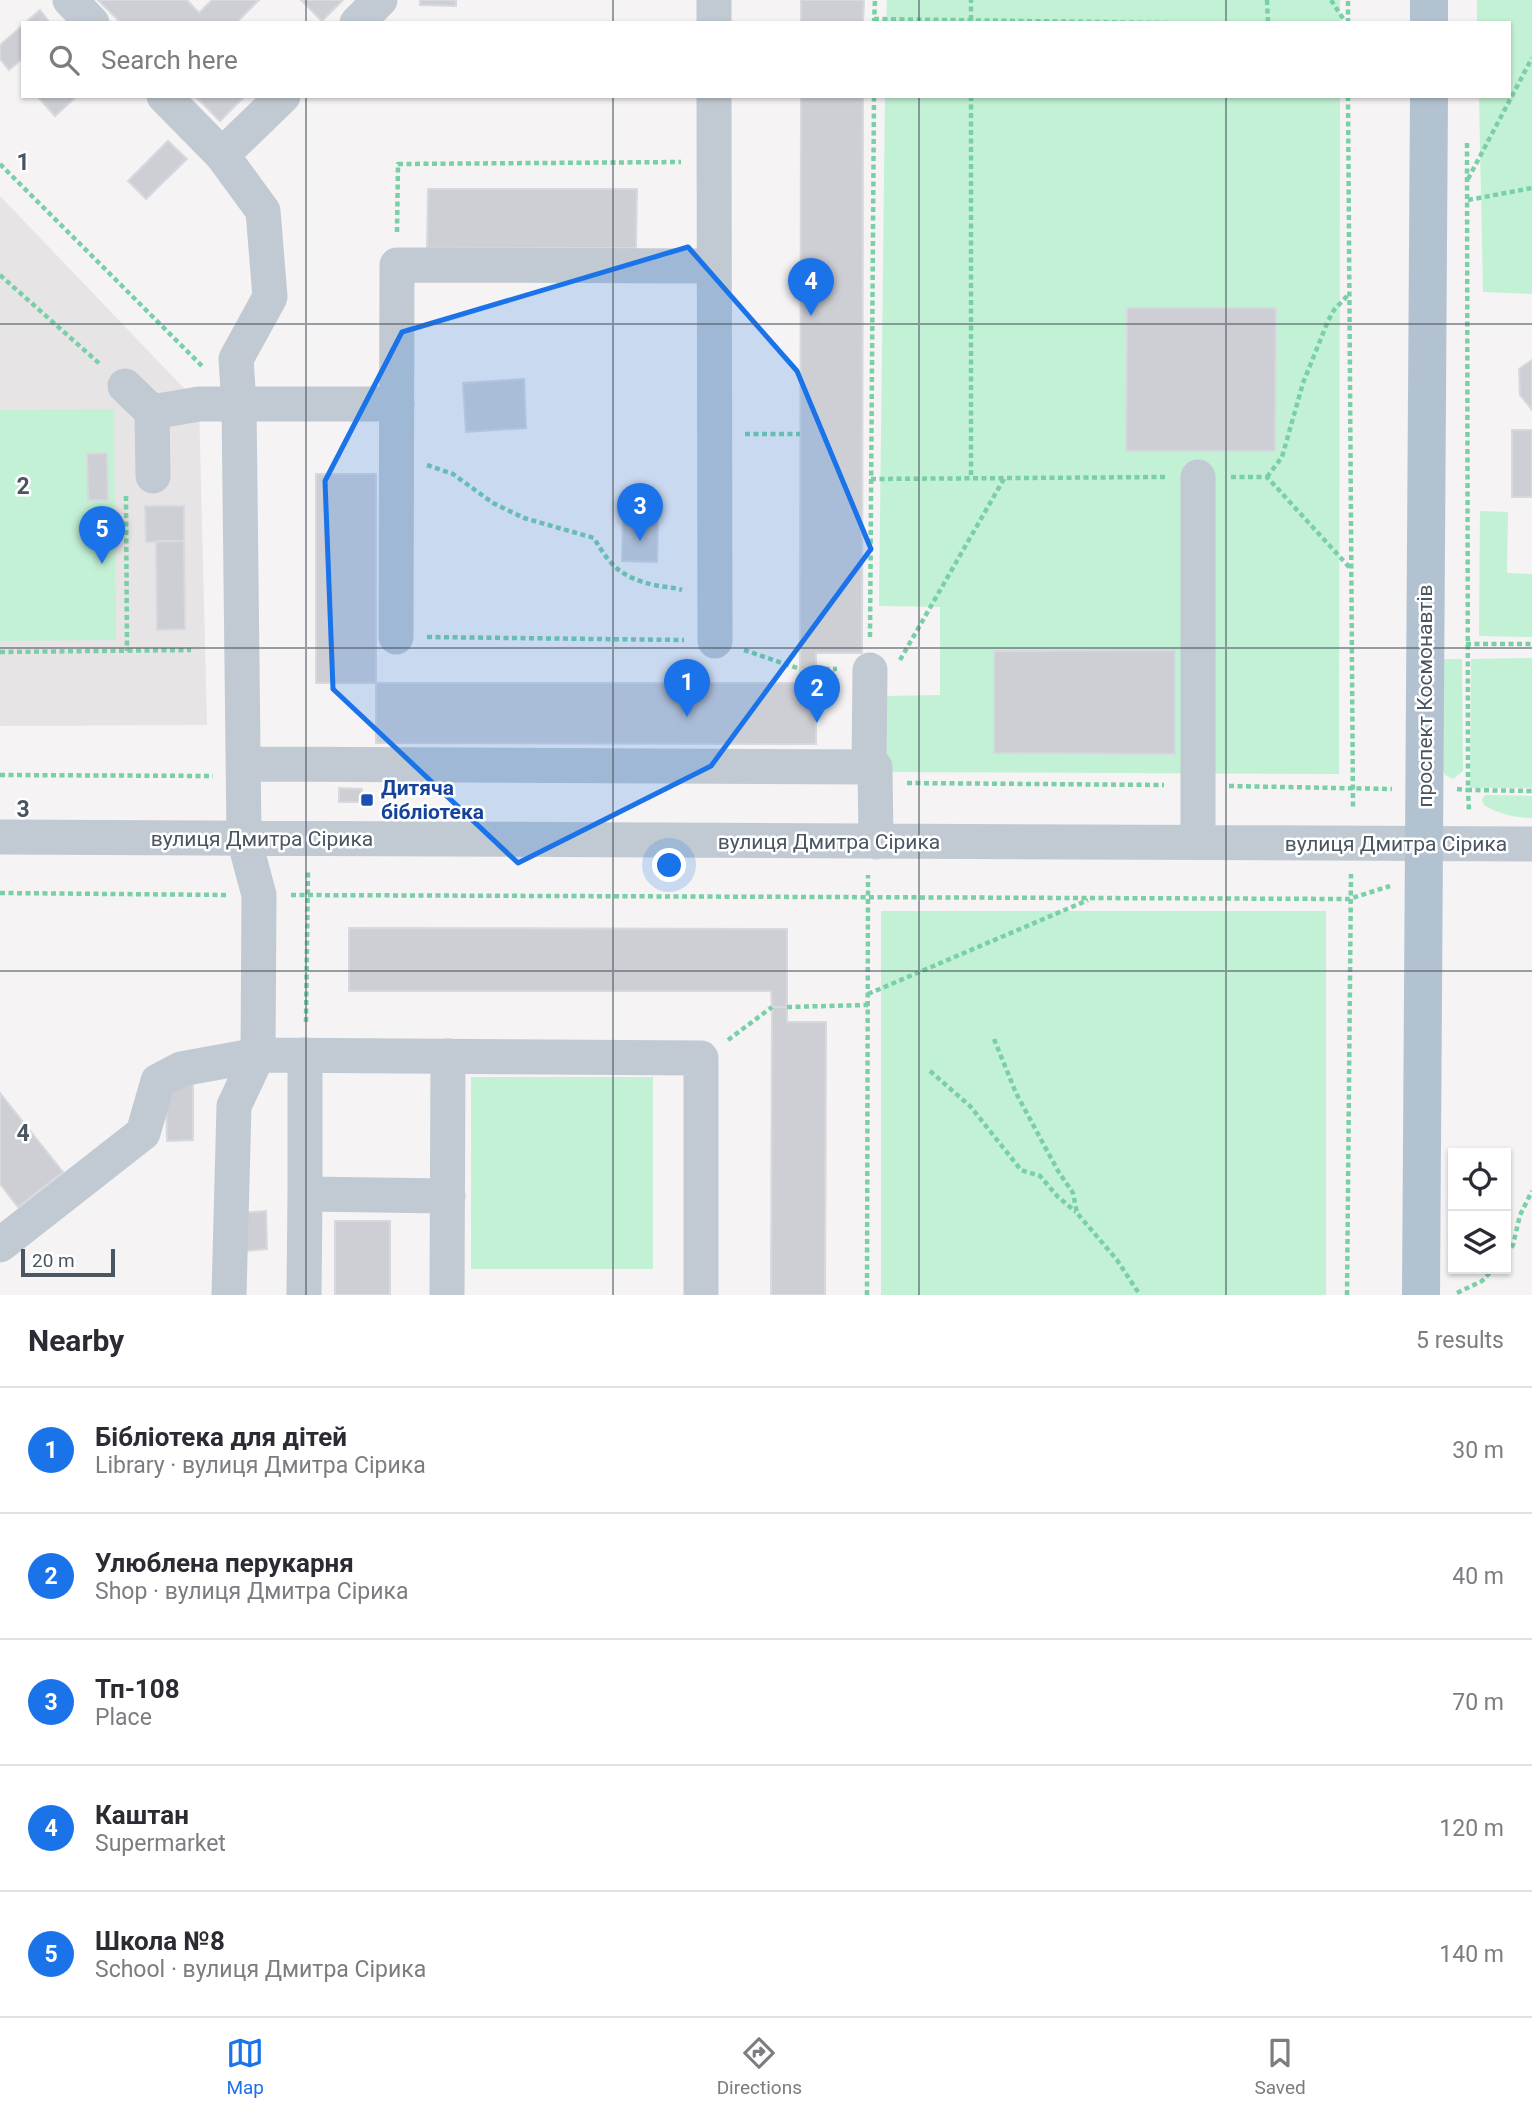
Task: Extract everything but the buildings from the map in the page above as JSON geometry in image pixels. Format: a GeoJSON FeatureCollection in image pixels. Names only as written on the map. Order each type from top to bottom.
{"type":"FeatureCollection","features":[{"type":"Feature","properties":{"kind":"main road"},"geometry":{"type":"LineString","coordinates":[[1429,0],[1429,21]]}},
{"type":"Feature","properties":{"kind":"main road","name":"проспект Космонавтів"},"geometry":{"type":"LineString","coordinates":[[1429,98],[1423,844],[1438,1294]]}},
{"type":"Feature","properties":{"kind":"street"},"geometry":{"type":"LineString","coordinates":[[70,0],[90,21]]}},
{"type":"Feature","properties":{"kind":"street"},"geometry":{"type":"LineString","coordinates":[[359,21],[380,0]]}},
{"type":"Feature","properties":{"kind":"street"},"geometry":{"type":"LineString","coordinates":[[714,0],[714,21]]}},
{"type":"Feature","properties":{"kind":"street"},"geometry":{"type":"LineString","coordinates":[[166,98],[222,156],[263,211],[270,297],[236,359],[239,404],[244,839],[258,895],[258,1055],[234,1106],[229,1295]]}},
{"type":"Feature","properties":{"kind":"street"},"geometry":{"type":"LineString","coordinates":[[222,156],[281,98]]}},
{"type":"Feature","properties":{"kind":"street"},"geometry":{"type":"LineString","coordinates":[[714,98],[715,640]]}},
{"type":"Feature","properties":{"kind":"street"},"geometry":{"type":"LineString","coordinates":[[396,637],[397,445],[407,387],[397,265],[713,266]]}},
{"type":"Feature","properties":{"kind":"street"},"geometry":{"type":"LineString","coordinates":[[125,386],[152,412]]}},
{"type":"Feature","properties":{"kind":"street"},"geometry":{"type":"LineString","coordinates":[[152,412],[199,404],[239,404],[407,387]]}},
{"type":"Feature","properties":{"kind":"street"},"geometry":{"type":"LineString","coordinates":[[139,480],[152,412]]}},
{"type":"Feature","properties":{"kind":"street"},"geometry":{"type":"LineString","coordinates":[[1198,477],[1198,842]]}},
{"type":"Feature","properties":{"kind":"street"},"geometry":{"type":"LineString","coordinates":[[870,670],[872,842]]}},
{"type":"Feature","properties":{"kind":"street"},"geometry":{"type":"LineString","coordinates":[[243,770],[872,775]]}},
{"type":"Feature","properties":{"kind":"street","name":"вулиця Дмитра Сірика"},"geometry":{"type":"LineString","coordinates":[[0,838],[1532,844]]}},
{"type":"Feature","properties":{"kind":"street"},"geometry":{"type":"LineString","coordinates":[[0,1245],[143,1133],[158,1081],[181,1069],[258,1055],[701,1058],[701,1295]]}},
{"type":"Feature","properties":{"kind":"street"},"geometry":{"type":"LineString","coordinates":[[304,1295],[305,1055]]}},
{"type":"Feature","properties":{"kind":"street"},"geometry":{"type":"LineString","coordinates":[[447,1295],[448,1056]]}},
{"type":"Feature","properties":{"kind":"street"},"geometry":{"type":"LineString","coordinates":[[305,1194],[448,1196]]}},
{"type":"Feature","properties":{"kind":"path"},"geometry":{"type":"LineString","coordinates":[[874,21],[875,0]]}},
{"type":"Feature","properties":{"kind":"path"},"geometry":{"type":"LineString","coordinates":[[971,0],[971,21]]}},
{"type":"Feature","properties":{"kind":"path"},"geometry":{"type":"LineString","coordinates":[[1267,0],[1268,21]]}},
{"type":"Feature","properties":{"kind":"path"},"geometry":{"type":"LineString","coordinates":[[1331,0],[1346,21]]}},
{"type":"Feature","properties":{"kind":"path"},"geometry":{"type":"LineString","coordinates":[[1347,21],[1348,0]]}},
{"type":"Feature","properties":{"kind":"path"},"geometry":{"type":"LineString","coordinates":[[1511,97],[1532,58]]}},
{"type":"Feature","properties":{"kind":"path"},"geometry":{"type":"LineString","coordinates":[[874,98],[870,670],[895,668],[1005,477]]}},
{"type":"Feature","properties":{"kind":"path"},"geometry":{"type":"LineString","coordinates":[[971,98],[971,478]]}},
{"type":"Feature","properties":{"kind":"path"},"geometry":{"type":"LineString","coordinates":[[872,775],[1198,786],[1353,787],[1348,98]]}},
{"type":"Feature","properties":{"kind":"path"},"geometry":{"type":"LineString","coordinates":[[1467,180],[1511,98]]}},
{"type":"Feature","properties":{"kind":"path"},"geometry":{"type":"LineString","coordinates":[[1467,138],[1468,790],[1532,791]]}},
{"type":"Feature","properties":{"kind":"path"},"geometry":{"type":"LineString","coordinates":[[397,265],[398,163],[713,161]]}},
{"type":"Feature","properties":{"kind":"path"},"geometry":{"type":"LineString","coordinates":[[0,164],[239,404]]}},
{"type":"Feature","properties":{"kind":"path"},"geometry":{"type":"LineString","coordinates":[[1467,201],[1532,188]]}},
{"type":"Feature","properties":{"kind":"path"},"geometry":{"type":"LineString","coordinates":[[0,275],[125,386]]}},
{"type":"Feature","properties":{"kind":"path"},"geometry":{"type":"LineString","coordinates":[[1267,477],[1282,457],[1304,383],[1328,321],[1349,294]]}},
{"type":"Feature","properties":{"kind":"path"},"geometry":{"type":"LineString","coordinates":[[863,433],[870,433]]}},
{"type":"Feature","properties":{"kind":"path"},"geometry":{"type":"LineString","coordinates":[[713,434],[800,434]]}},
{"type":"Feature","properties":{"kind":"path"},"geometry":{"type":"LineString","coordinates":[[397,445],[423,463],[453,474],[493,503],[524,517],[594,538],[608,562],[628,577],[655,586],[681,589],[715,640]]}},
{"type":"Feature","properties":{"kind":"path"},"geometry":{"type":"LineString","coordinates":[[871,479],[1267,477],[1351,569]]}},
{"type":"Feature","properties":{"kind":"path"},"geometry":{"type":"LineString","coordinates":[[127,651],[139,480]]}},
{"type":"Feature","properties":{"kind":"path"},"geometry":{"type":"LineString","coordinates":[[396,637],[715,640]]}},
{"type":"Feature","properties":{"kind":"path"},"geometry":{"type":"LineString","coordinates":[[1425,644],[1532,644]]}},
{"type":"Feature","properties":{"kind":"path"},"geometry":{"type":"LineString","coordinates":[[0,652],[191,650]]}},
{"type":"Feature","properties":{"kind":"path"},"geometry":{"type":"LineString","coordinates":[[761,656],[800,669]]}},
{"type":"Feature","properties":{"kind":"path"},"geometry":{"type":"LineString","coordinates":[[0,775],[243,770]]}},
{"type":"Feature","properties":{"kind":"path"},"geometry":{"type":"LineString","coordinates":[[305,1055],[308,839]]}},
{"type":"Feature","properties":{"kind":"path"},"geometry":{"type":"LineString","coordinates":[[867,1295],[868,898],[872,842]]}},
{"type":"Feature","properties":{"kind":"path"},"geometry":{"type":"LineString","coordinates":[[0,893],[1349,899],[1348,1295]]}},
{"type":"Feature","properties":{"kind":"path"},"geometry":{"type":"LineString","coordinates":[[868,994],[1092,898]]}},
{"type":"Feature","properties":{"kind":"path"},"geometry":{"type":"LineString","coordinates":[[787,1007],[868,1005]]}},
{"type":"Feature","properties":{"kind":"path"},"geometry":{"type":"LineString","coordinates":[[701,1058],[772,1007]]}},
{"type":"Feature","properties":{"kind":"path"},"geometry":{"type":"LineString","coordinates":[[994,1039],[1016,1093],[1058,1171],[1073,1193],[1077,1213]]}},
{"type":"Feature","properties":{"kind":"path"},"geometry":{"type":"LineString","coordinates":[[930,1070],[970,1106],[1021,1170],[1040,1176],[1058,1197],[1077,1213],[1117,1260],[1140,1295]]}},
{"type":"Feature","properties":{"kind":"path"},"geometry":{"type":"LineString","coordinates":[[1511,1248],[1520,1215],[1532,1191]]}},
{"type":"Feature","properties":{"kind":"path"},"geometry":{"type":"LineString","coordinates":[[1438,1294],[1482,1282],[1489,1274]]}},
{"type":"Feature","properties":{"kind":"highlighted area"},"geometry":{"type":"Polygon","coordinates":[[[688,247],[797,371],[871,549],[711,766],[518,863],[333,689],[325,481],[402,332],[688,247]]]}},
{"type":"Feature","properties":{"kind":"shaded area"},"geometry":{"type":"Polygon","coordinates":[[[0,196],[199,404],[207,725],[0,726],[0,196]]]}},
{"type":"Feature","properties":{"kind":"green space"},"geometry":{"type":"Polygon","coordinates":[[[887,0],[1340,0],[1340,21],[886,21],[887,0]]]}},
{"type":"Feature","properties":{"kind":"green space"},"geometry":{"type":"Polygon","coordinates":[[[1477,0],[1532,0],[1532,294],[1483,292],[1479,98],[1511,98],[1511,21],[1477,21],[1477,0]]]}},
{"type":"Feature","properties":{"kind":"green space"},"geometry":{"type":"Polygon","coordinates":[[[885,98],[1340,98],[1339,774],[885,772],[885,696],[940,695],[940,607],[879,606],[885,98]]]}},
{"type":"Feature","properties":{"kind":"green space"},"geometry":{"type":"Polygon","coordinates":[[[114,409],[116,640],[0,641],[0,410],[114,409]]]}},
{"type":"Feature","properties":{"kind":"green space"},"geometry":{"type":"Polygon","coordinates":[[[1480,511],[1508,512],[1507,573],[1532,574],[1532,637],[1479,636],[1480,511]]]}},
{"type":"Feature","properties":{"kind":"green space"},"geometry":{"type":"Polygon","coordinates":[[[1532,658],[1532,788],[1470,788],[1471,659],[1532,658]]]}},
{"type":"Feature","properties":{"kind":"green space"},"geometry":{"type":"Polygon","coordinates":[[[1440,659],[1462,659],[1463,771],[1453,779],[1445,775],[1441,764],[1440,659]]]}},
{"type":"Feature","properties":{"kind":"green space"},"geometry":{"type":"Polygon","coordinates":[[[1485,795],[1532,796],[1532,818],[1507,815],[1490,808],[1484,805],[1482,800],[1485,795]]]}},
{"type":"Feature","properties":{"kind":"green space"},"geometry":{"type":"Polygon","coordinates":[[[881,911],[1326,911],[1326,1295],[881,1295],[881,911]]]}},
{"type":"Feature","properties":{"kind":"green space"},"geometry":{"type":"Polygon","coordinates":[[[471,1077],[653,1077],[653,1269],[471,1269],[471,1077]]]}},
{"type":"Feature","properties":{"kind":"place","name":"Каштан"},"geometry":{"type":"Point","coordinates":[811,316]}},
{"type":"Feature","properties":{"kind":"place","name":"Тп-108"},"geometry":{"type":"Point","coordinates":[640,541]}},
{"type":"Feature","properties":{"kind":"place","name":"Школа №8"},"geometry":{"type":"Point","coordinates":[102,564]}},
{"type":"Feature","properties":{"kind":"place","name":"Бібліотека для дітей"},"geometry":{"type":"Point","coordinates":[687,717]}},
{"type":"Feature","properties":{"kind":"place","name":"Улюблена перукарня"},"geometry":{"type":"Point","coordinates":[817,723]}},
{"type":"Feature","properties":{"kind":"place","name":"Дитяча бібліотека"},"geometry":{"type":"Point","coordinates":[367,800]}}]}
